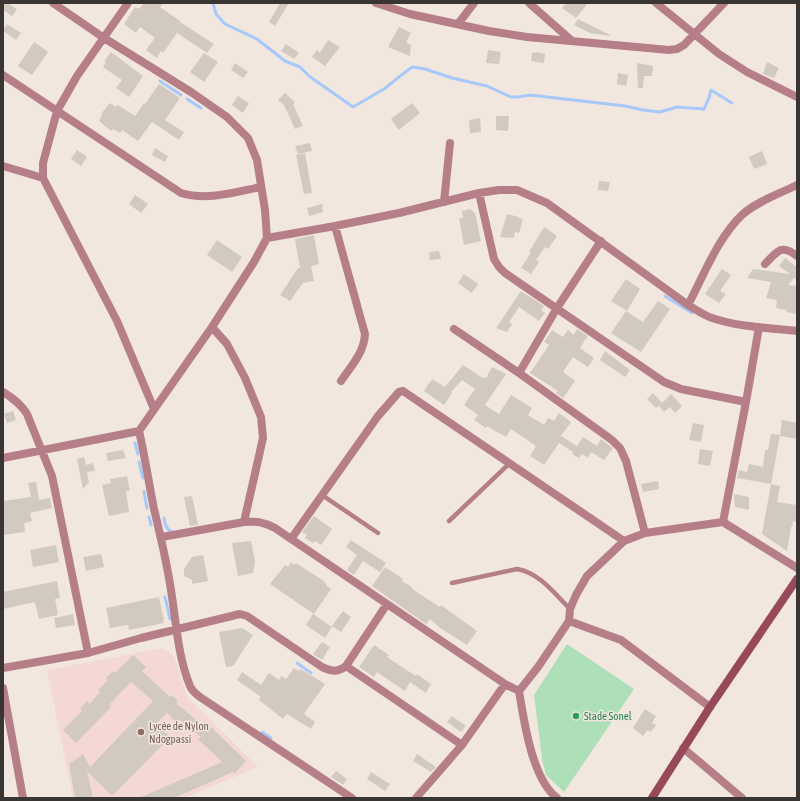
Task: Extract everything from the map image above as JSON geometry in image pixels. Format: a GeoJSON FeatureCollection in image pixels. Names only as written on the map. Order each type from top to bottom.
{"type":"FeatureCollection","features":[{"type":"Feature","properties":{"kind":"main road"},"geometry":{"type":"LineString","coordinates":[[652,798],[710,707],[797,579]]}},
{"type":"Feature","properties":{"kind":"street"},"geometry":{"type":"LineString","coordinates":[[53,3],[104,38],[191,92],[227,117],[248,138],[257,160],[265,210],[267,238],[254,262],[212,327],[139,431],[154,510],[162,537],[184,667],[190,687],[195,693],[352,798]]}},
{"type":"Feature","properties":{"kind":"street"},"geometry":{"type":"LineString","coordinates":[[128,3],[77,76],[57,111],[43,163],[43,178],[117,321],[154,409]]}},
{"type":"Feature","properties":{"kind":"street"},"geometry":{"type":"LineString","coordinates":[[376,3],[410,14],[490,31],[527,37],[669,50],[676,49],[684,45],[724,3]]}},
{"type":"Feature","properties":{"kind":"street"},"geometry":{"type":"LineString","coordinates":[[458,24],[474,3]]}},
{"type":"Feature","properties":{"kind":"street"},"geometry":{"type":"LineString","coordinates":[[529,3],[571,40]]}},
{"type":"Feature","properties":{"kind":"street"},"geometry":{"type":"LineString","coordinates":[[656,3],[719,54],[747,72],[797,97]]}},
{"type":"Feature","properties":{"kind":"street"},"geometry":{"type":"LineString","coordinates":[[3,75],[181,193],[201,197],[261,187]]}},
{"type":"Feature","properties":{"kind":"street"},"geometry":{"type":"LineString","coordinates":[[444,202],[450,143]]}},
{"type":"Feature","properties":{"kind":"street"},"geometry":{"type":"LineString","coordinates":[[3,166],[43,178]]}},
{"type":"Feature","properties":{"kind":"street"},"geometry":{"type":"LineString","coordinates":[[688,305],[725,234],[744,214],[756,205],[797,185]]}},
{"type":"Feature","properties":{"kind":"street"},"geometry":{"type":"LineString","coordinates":[[267,238],[335,226],[479,193],[499,190],[517,190],[547,203],[688,305],[710,318],[758,327],[797,331]]}},
{"type":"Feature","properties":{"kind":"street"},"geometry":{"type":"LineString","coordinates":[[479,193],[494,259],[505,273],[664,382],[681,389],[746,402]]}},
{"type":"Feature","properties":{"kind":"street"},"geometry":{"type":"LineString","coordinates":[[335,226],[365,334],[364,344],[360,354],[341,381]]}},
{"type":"Feature","properties":{"kind":"street"},"geometry":{"type":"LineString","coordinates":[[519,373],[557,308],[601,242]]}},
{"type":"Feature","properties":{"kind":"street"},"geometry":{"type":"LineString","coordinates":[[765,264],[778,250],[784,249],[797,256]]}},
{"type":"Feature","properties":{"kind":"street"},"geometry":{"type":"LineString","coordinates":[[212,327],[227,344],[245,378],[261,417],[264,438],[244,522]]}},
{"type":"Feature","properties":{"kind":"street"},"geometry":{"type":"LineString","coordinates":[[722,522],[746,402],[758,327]]}},
{"type":"Feature","properties":{"kind":"street"},"geometry":{"type":"LineString","coordinates":[[454,329],[519,373],[612,440],[620,448],[626,460],[645,533]]}},
{"type":"Feature","properties":{"kind":"street"},"geometry":{"type":"LineString","coordinates":[[291,539],[378,416],[399,392],[402,391],[406,392],[624,541]]}},
{"type":"Feature","properties":{"kind":"street"},"geometry":{"type":"LineString","coordinates":[[3,392],[22,406],[27,414],[52,476],[88,653]]}},
{"type":"Feature","properties":{"kind":"street"},"geometry":{"type":"LineString","coordinates":[[3,458],[42,449],[139,431]]}},
{"type":"Feature","properties":{"kind":"street"},"geometry":{"type":"LineString","coordinates":[[162,537],[244,522],[257,521],[268,524],[505,684],[519,691]]}},
{"type":"Feature","properties":{"kind":"street"},"geometry":{"type":"LineString","coordinates":[[557,798],[542,781],[536,765],[525,727],[519,691],[538,667],[569,621],[570,609],[587,576],[624,541],[645,533],[722,522],[797,568]]}},
{"type":"Feature","properties":{"kind":"street"},"geometry":{"type":"LineString","coordinates":[[3,668],[88,653],[240,614],[247,616],[322,667],[332,671],[340,670],[346,666],[387,604]]}},
{"type":"Feature","properties":{"kind":"street"},"geometry":{"type":"LineString","coordinates":[[569,621],[621,640],[710,707]]}},
{"type":"Feature","properties":{"kind":"street"},"geometry":{"type":"LineString","coordinates":[[346,666],[462,745]]}},
{"type":"Feature","properties":{"kind":"street"},"geometry":{"type":"LineString","coordinates":[[416,798],[462,745],[505,684]]}},
{"type":"Feature","properties":{"kind":"street"},"geometry":{"type":"LineString","coordinates":[[3,688],[23,798]]}},
{"type":"Feature","properties":{"kind":"street"},"geometry":{"type":"LineString","coordinates":[[683,748],[742,798]]}},
{"type":"Feature","properties":{"kind":"lane"},"geometry":{"type":"LineString","coordinates":[[449,521],[510,463]]}},
{"type":"Feature","properties":{"kind":"lane"},"geometry":{"type":"LineString","coordinates":[[322,495],[378,533]]}},
{"type":"Feature","properties":{"kind":"lane"},"geometry":{"type":"LineString","coordinates":[[452,583],[517,569],[526,570],[537,576],[570,609]]}},
{"type":"Feature","properties":{"kind":"shaded area","name":"Lycée de Nylon Ndogpassi"},"geometry":{"type":"Polygon","coordinates":[[[163,648],[174,656],[187,697],[258,767],[184,798],[73,798],[47,670],[163,648]]]}},
{"type":"Feature","properties":{"kind":"green space","name":"Stade Sonel"},"geometry":{"type":"Polygon","coordinates":[[[567,644],[634,689],[564,792],[546,775],[542,759],[534,695],[567,644]]]}},
{"type":"Feature","properties":{"kind":"building"},"geometry":{"type":"Polygon","coordinates":[[[3,3],[8,3],[17,9],[12,16],[3,10],[3,3]]]}},
{"type":"Feature","properties":{"kind":"building"},"geometry":{"type":"Polygon","coordinates":[[[144,3],[164,3],[160,7],[214,44],[207,53],[177,33],[163,53],[161,51],[157,58],[146,50],[155,38],[140,27],[136,33],[124,24],[135,7],[139,9],[144,3]]]}},
{"type":"Feature","properties":{"kind":"building"},"geometry":{"type":"Polygon","coordinates":[[[280,3],[289,3],[275,26],[269,22],[280,3]]]}},
{"type":"Feature","properties":{"kind":"building"},"geometry":{"type":"Polygon","coordinates":[[[566,3],[588,3],[576,18],[562,8],[566,3]]]}},
{"type":"Feature","properties":{"kind":"building"},"geometry":{"type":"Polygon","coordinates":[[[578,19],[610,36],[590,33],[574,25],[578,19]]]}},
{"type":"Feature","properties":{"kind":"building"},"geometry":{"type":"Polygon","coordinates":[[[7,24],[21,33],[16,40],[3,31],[7,24]]]}},
{"type":"Feature","properties":{"kind":"building"},"geometry":{"type":"Polygon","coordinates":[[[399,27],[411,33],[406,42],[411,45],[410,56],[388,47],[399,27]]]}},
{"type":"Feature","properties":{"kind":"building"},"geometry":{"type":"Polygon","coordinates":[[[328,40],[340,47],[325,66],[312,57],[317,50],[320,53],[328,40]]]}},
{"type":"Feature","properties":{"kind":"building"},"geometry":{"type":"Polygon","coordinates":[[[34,42],[48,52],[32,75],[18,66],[34,42]]]}},
{"type":"Feature","properties":{"kind":"building"},"geometry":{"type":"Polygon","coordinates":[[[286,44],[299,53],[294,59],[281,51],[286,44]]]}},
{"type":"Feature","properties":{"kind":"building"},"geometry":{"type":"Polygon","coordinates":[[[488,50],[501,52],[499,64],[486,63],[488,50]]]}},
{"type":"Feature","properties":{"kind":"building"},"geometry":{"type":"Polygon","coordinates":[[[111,52],[143,76],[129,97],[116,88],[122,80],[103,67],[106,62],[104,61],[111,52]]]}},
{"type":"Feature","properties":{"kind":"building"},"geometry":{"type":"Polygon","coordinates":[[[538,52],[545,54],[544,63],[531,61],[532,53],[538,52]]]}},
{"type":"Feature","properties":{"kind":"building"},"geometry":{"type":"Polygon","coordinates":[[[204,53],[218,62],[204,82],[190,72],[204,53]]]}},
{"type":"Feature","properties":{"kind":"building"},"geometry":{"type":"Polygon","coordinates":[[[767,62],[779,68],[774,78],[763,74],[767,62]]]}},
{"type":"Feature","properties":{"kind":"building"},"geometry":{"type":"Polygon","coordinates":[[[235,63],[248,72],[243,78],[231,70],[235,63]]]}},
{"type":"Feature","properties":{"kind":"building"},"geometry":{"type":"Polygon","coordinates":[[[637,63],[653,66],[652,76],[644,76],[643,88],[638,88],[637,63]]]}},
{"type":"Feature","properties":{"kind":"building"},"geometry":{"type":"Polygon","coordinates":[[[618,73],[628,75],[626,86],[617,84],[618,73]]]}},
{"type":"Feature","properties":{"kind":"building"},"geometry":{"type":"Polygon","coordinates":[[[159,84],[180,98],[165,120],[184,132],[179,140],[152,122],[138,141],[122,130],[120,133],[113,129],[111,131],[99,121],[102,115],[101,114],[110,103],[116,107],[118,105],[135,116],[159,84]]]}},
{"type":"Feature","properties":{"kind":"building"},"geometry":{"type":"Polygon","coordinates":[[[285,93],[295,102],[293,104],[303,126],[295,129],[284,105],[278,100],[285,93]]]}},
{"type":"Feature","properties":{"kind":"building"},"geometry":{"type":"Polygon","coordinates":[[[238,96],[249,103],[243,113],[232,105],[238,96]]]}},
{"type":"Feature","properties":{"kind":"building"},"geometry":{"type":"Polygon","coordinates":[[[412,103],[420,113],[399,130],[391,119],[412,103]]]}},
{"type":"Feature","properties":{"kind":"building"},"geometry":{"type":"Polygon","coordinates":[[[496,116],[509,116],[508,131],[496,130],[496,116]]]}},
{"type":"Feature","properties":{"kind":"building"},"geometry":{"type":"Polygon","coordinates":[[[480,118],[481,132],[470,133],[469,120],[480,118]]]}},
{"type":"Feature","properties":{"kind":"building"},"geometry":{"type":"Polygon","coordinates":[[[310,143],[312,151],[298,154],[295,146],[310,143]]]}},
{"type":"Feature","properties":{"kind":"building"},"geometry":{"type":"Polygon","coordinates":[[[155,148],[168,156],[165,162],[152,155],[155,148]]]}},
{"type":"Feature","properties":{"kind":"building"},"geometry":{"type":"Polygon","coordinates":[[[77,150],[87,157],[81,166],[71,159],[77,150]]]}},
{"type":"Feature","properties":{"kind":"building"},"geometry":{"type":"Polygon","coordinates":[[[762,151],[767,164],[754,169],[749,157],[762,151]]]}},
{"type":"Feature","properties":{"kind":"building"},"geometry":{"type":"Polygon","coordinates":[[[305,153],[312,193],[304,194],[296,155],[305,153]]]}},
{"type":"Feature","properties":{"kind":"building"},"geometry":{"type":"Polygon","coordinates":[[[599,181],[610,182],[608,191],[598,190],[599,181]]]}},
{"type":"Feature","properties":{"kind":"building"},"geometry":{"type":"Polygon","coordinates":[[[135,195],[148,204],[141,213],[129,204],[135,195]]]}},
{"type":"Feature","properties":{"kind":"building"},"geometry":{"type":"Polygon","coordinates":[[[322,204],[323,212],[309,216],[307,208],[322,204]]]}},
{"type":"Feature","properties":{"kind":"building"},"geometry":{"type":"Polygon","coordinates":[[[470,209],[475,213],[481,241],[464,245],[459,218],[463,218],[462,211],[470,209]]]}},
{"type":"Feature","properties":{"kind":"building"},"geometry":{"type":"Polygon","coordinates":[[[507,214],[523,219],[519,233],[515,232],[514,238],[500,237],[507,214]]]}},
{"type":"Feature","properties":{"kind":"building"},"geometry":{"type":"Polygon","coordinates":[[[544,227],[557,236],[548,249],[545,247],[536,260],[539,262],[531,274],[521,268],[531,253],[529,252],[544,227]]]}},
{"type":"Feature","properties":{"kind":"building"},"geometry":{"type":"Polygon","coordinates":[[[314,235],[319,264],[311,266],[314,281],[303,283],[290,301],[280,295],[298,268],[300,268],[295,239],[314,235]]]}},
{"type":"Feature","properties":{"kind":"building"},"geometry":{"type":"Polygon","coordinates":[[[217,240],[242,257],[232,272],[207,255],[217,240]]]}},
{"type":"Feature","properties":{"kind":"building"},"geometry":{"type":"Polygon","coordinates":[[[439,251],[441,259],[430,260],[429,252],[439,251]]]}},
{"type":"Feature","properties":{"kind":"building"},"geometry":{"type":"Polygon","coordinates":[[[785,258],[797,267],[797,280],[794,278],[788,285],[797,286],[797,314],[776,308],[777,300],[766,298],[771,282],[747,278],[753,269],[790,274],[779,266],[785,258]]]}},
{"type":"Feature","properties":{"kind":"building"},"geometry":{"type":"Polygon","coordinates":[[[722,269],[731,275],[720,291],[726,294],[719,303],[705,294],[722,269]]]}},
{"type":"Feature","properties":{"kind":"building"},"geometry":{"type":"Polygon","coordinates":[[[464,274],[478,284],[472,293],[458,283],[464,274]]]}},
{"type":"Feature","properties":{"kind":"building"},"geometry":{"type":"Polygon","coordinates":[[[626,279],[640,289],[627,311],[611,301],[626,279]]]}},
{"type":"Feature","properties":{"kind":"building"},"geometry":{"type":"Polygon","coordinates":[[[521,291],[544,306],[541,310],[545,313],[539,321],[519,307],[509,322],[512,324],[507,332],[496,328],[521,291]]]}},
{"type":"Feature","properties":{"kind":"building"},"geometry":{"type":"Polygon","coordinates":[[[658,301],[670,309],[641,352],[611,333],[626,311],[643,322],[658,301]]]}},
{"type":"Feature","properties":{"kind":"building"},"geometry":{"type":"Polygon","coordinates":[[[577,329],[588,336],[580,348],[594,358],[588,367],[573,357],[563,372],[575,381],[563,398],[556,393],[558,391],[530,373],[549,345],[544,342],[552,330],[563,337],[568,330],[574,334],[577,329]]]}},
{"type":"Feature","properties":{"kind":"building"},"geometry":{"type":"Polygon","coordinates":[[[605,351],[630,370],[625,377],[600,360],[605,351]]]}},
{"type":"Feature","properties":{"kind":"building"},"geometry":{"type":"Polygon","coordinates":[[[463,365],[483,378],[486,378],[492,367],[506,374],[485,405],[499,414],[511,395],[532,408],[528,415],[544,425],[548,418],[554,421],[559,413],[571,422],[561,436],[577,446],[583,437],[597,446],[601,439],[613,448],[604,460],[591,452],[588,458],[582,454],[579,458],[559,443],[544,465],[530,456],[536,446],[511,429],[506,437],[487,426],[486,428],[474,420],[478,415],[464,405],[475,389],[462,380],[451,392],[452,393],[444,405],[424,391],[432,379],[445,387],[463,365]]]}},
{"type":"Feature","properties":{"kind":"building"},"geometry":{"type":"Polygon","coordinates":[[[653,393],[662,403],[656,408],[647,399],[653,393]]]}},
{"type":"Feature","properties":{"kind":"building"},"geometry":{"type":"Polygon","coordinates":[[[671,394],[682,406],[675,413],[670,407],[664,412],[659,406],[671,394]]]}},
{"type":"Feature","properties":{"kind":"building"},"geometry":{"type":"Polygon","coordinates":[[[13,411],[16,420],[7,423],[4,414],[13,411]]]}},
{"type":"Feature","properties":{"kind":"building"},"geometry":{"type":"Polygon","coordinates":[[[782,420],[797,423],[797,439],[780,436],[782,420]]]}},
{"type":"Feature","properties":{"kind":"building"},"geometry":{"type":"Polygon","coordinates":[[[693,423],[704,425],[701,442],[689,440],[693,423]]]}},
{"type":"Feature","properties":{"kind":"building"},"geometry":{"type":"Polygon","coordinates":[[[771,434],[780,435],[771,484],[737,478],[739,470],[747,472],[749,464],[763,467],[765,450],[768,450],[771,434]]]}},
{"type":"Feature","properties":{"kind":"building"},"geometry":{"type":"Polygon","coordinates":[[[700,449],[713,451],[710,466],[698,464],[700,449]]]}},
{"type":"Feature","properties":{"kind":"building"},"geometry":{"type":"Polygon","coordinates":[[[123,450],[126,458],[108,461],[106,453],[123,450]]]}},
{"type":"Feature","properties":{"kind":"building"},"geometry":{"type":"Polygon","coordinates":[[[84,457],[86,465],[93,463],[95,471],[87,472],[89,482],[83,489],[77,459],[84,457]]]}},
{"type":"Feature","properties":{"kind":"building"},"geometry":{"type":"Polygon","coordinates":[[[127,476],[130,491],[126,491],[129,512],[109,516],[102,485],[111,483],[110,479],[127,476]]]}},
{"type":"Feature","properties":{"kind":"building"},"geometry":{"type":"Polygon","coordinates":[[[658,481],[659,489],[643,492],[641,484],[658,481]]]}},
{"type":"Feature","properties":{"kind":"building"},"geometry":{"type":"Polygon","coordinates":[[[36,482],[39,500],[50,498],[52,508],[30,513],[32,521],[24,523],[25,532],[3,535],[3,501],[31,497],[28,483],[36,482]]]}},
{"type":"Feature","properties":{"kind":"building"},"geometry":{"type":"Polygon","coordinates":[[[771,484],[780,486],[777,502],[797,505],[797,522],[793,521],[787,551],[762,534],[771,484]]]}},
{"type":"Feature","properties":{"kind":"building"},"geometry":{"type":"Polygon","coordinates":[[[734,494],[749,497],[749,510],[735,507],[734,494]]]}},
{"type":"Feature","properties":{"kind":"building"},"geometry":{"type":"Polygon","coordinates":[[[192,496],[198,525],[190,526],[184,497],[192,496]]]}},
{"type":"Feature","properties":{"kind":"building"},"geometry":{"type":"Polygon","coordinates":[[[314,516],[332,529],[321,545],[315,541],[313,543],[305,538],[307,535],[302,532],[314,516]]]}},
{"type":"Feature","properties":{"kind":"building"},"geometry":{"type":"Polygon","coordinates":[[[351,540],[386,563],[380,572],[363,561],[354,575],[347,570],[357,555],[346,547],[351,540]]]}},
{"type":"Feature","properties":{"kind":"building"},"geometry":{"type":"Polygon","coordinates":[[[251,541],[255,561],[253,573],[238,576],[232,543],[251,541]]]}},
{"type":"Feature","properties":{"kind":"building"},"geometry":{"type":"Polygon","coordinates":[[[56,545],[59,562],[33,567],[30,550],[56,545]]]}},
{"type":"Feature","properties":{"kind":"building"},"geometry":{"type":"Polygon","coordinates":[[[101,554],[104,567],[86,571],[83,557],[101,554]]]}},
{"type":"Feature","properties":{"kind":"building"},"geometry":{"type":"Polygon","coordinates":[[[203,555],[208,581],[192,584],[192,580],[184,576],[184,569],[192,557],[203,555]]]}},
{"type":"Feature","properties":{"kind":"building"},"geometry":{"type":"Polygon","coordinates":[[[291,562],[294,565],[296,563],[324,581],[331,589],[314,614],[270,584],[285,565],[288,567],[291,562]]]}},
{"type":"Feature","properties":{"kind":"building"},"geometry":{"type":"Polygon","coordinates":[[[385,567],[403,579],[402,581],[413,588],[412,589],[440,607],[441,605],[477,631],[467,645],[440,628],[430,619],[426,624],[372,586],[385,567]]]}},
{"type":"Feature","properties":{"kind":"building"},"geometry":{"type":"Polygon","coordinates":[[[57,581],[60,598],[55,599],[58,615],[39,619],[35,602],[3,609],[3,592],[57,581]]]}},
{"type":"Feature","properties":{"kind":"building"},"geometry":{"type":"Polygon","coordinates":[[[159,597],[164,623],[129,630],[128,625],[110,628],[106,608],[159,597]]]}},
{"type":"Feature","properties":{"kind":"building"},"geometry":{"type":"Polygon","coordinates":[[[343,611],[351,617],[341,632],[332,626],[343,611]]]}},
{"type":"Feature","properties":{"kind":"building"},"geometry":{"type":"Polygon","coordinates":[[[73,614],[75,625],[56,628],[54,618],[73,614]]]}},
{"type":"Feature","properties":{"kind":"building"},"geometry":{"type":"Polygon","coordinates":[[[313,614],[332,627],[325,638],[306,625],[313,614]]]}},
{"type":"Feature","properties":{"kind":"building"},"geometry":{"type":"Polygon","coordinates":[[[242,628],[253,635],[233,666],[226,667],[219,632],[242,628]]]}},
{"type":"Feature","properties":{"kind":"building"},"geometry":{"type":"Polygon","coordinates":[[[322,642],[330,647],[322,660],[313,654],[322,642]]]}},
{"type":"Feature","properties":{"kind":"building"},"geometry":{"type":"Polygon","coordinates":[[[374,645],[389,655],[387,657],[416,676],[417,674],[431,684],[426,693],[410,682],[405,691],[377,672],[374,677],[359,667],[374,645]]]}},
{"type":"Feature","properties":{"kind":"building"},"geometry":{"type":"Polygon","coordinates":[[[133,655],[146,667],[142,671],[170,697],[172,695],[178,701],[176,703],[208,730],[211,727],[246,761],[234,774],[233,772],[174,798],[139,798],[222,762],[198,739],[201,737],[180,720],[177,723],[167,713],[156,724],[170,737],[112,796],[87,771],[93,798],[75,798],[69,764],[83,754],[90,767],[153,701],[131,682],[109,705],[111,707],[76,743],[63,730],[82,711],[80,709],[87,701],[90,704],[100,692],[98,690],[108,680],[106,678],[113,671],[115,673],[133,655]]]}},
{"type":"Feature","properties":{"kind":"building"},"geometry":{"type":"Polygon","coordinates":[[[294,668],[299,671],[300,669],[325,684],[304,714],[315,722],[311,729],[287,714],[283,719],[259,700],[261,697],[237,680],[242,672],[261,685],[269,673],[279,680],[281,676],[286,679],[294,668]]]}},
{"type":"Feature","properties":{"kind":"building"},"geometry":{"type":"Polygon","coordinates":[[[645,709],[656,716],[652,723],[656,725],[651,732],[647,730],[643,736],[633,728],[645,709]]]}},
{"type":"Feature","properties":{"kind":"building"},"geometry":{"type":"Polygon","coordinates":[[[452,716],[466,726],[461,732],[447,722],[452,716]]]}},
{"type":"Feature","properties":{"kind":"building"},"geometry":{"type":"Polygon","coordinates":[[[417,754],[436,767],[431,772],[413,761],[417,754]]]}},
{"type":"Feature","properties":{"kind":"building"},"geometry":{"type":"Polygon","coordinates":[[[336,771],[347,779],[343,785],[331,777],[336,771]]]}},
{"type":"Feature","properties":{"kind":"building"},"geometry":{"type":"Polygon","coordinates":[[[371,772],[390,784],[385,791],[367,779],[371,772]]]}},
{"type":"Feature","properties":{"kind":"waterway"},"geometry":{"type":"LineString","coordinates":[[213,3],[216,14],[225,24],[257,39],[285,61],[300,67],[309,76],[353,107],[384,89],[413,67],[487,86],[511,97],[530,95],[625,106],[660,112],[677,107],[704,109],[711,90],[732,103]]}},
{"type":"Feature","properties":{"kind":"waterway"},"geometry":{"type":"LineString","coordinates":[[160,81],[181,95]]}},
{"type":"Feature","properties":{"kind":"waterway"},"geometry":{"type":"LineString","coordinates":[[187,99],[201,108]]}},
{"type":"Feature","properties":{"kind":"waterway"},"geometry":{"type":"LineString","coordinates":[[665,296],[692,313]]}},
{"type":"Feature","properties":{"kind":"waterway"},"geometry":{"type":"LineString","coordinates":[[135,443],[138,454]]}},
{"type":"Feature","properties":{"kind":"waterway"},"geometry":{"type":"LineString","coordinates":[[139,462],[143,478]]}},
{"type":"Feature","properties":{"kind":"waterway"},"geometry":{"type":"LineString","coordinates":[[144,491],[147,508]]}},
{"type":"Feature","properties":{"kind":"waterway"},"geometry":{"type":"LineString","coordinates":[[149,517],[151,525]]}},
{"type":"Feature","properties":{"kind":"waterway"},"geometry":{"type":"LineString","coordinates":[[164,518],[165,525],[173,532]]}},
{"type":"Feature","properties":{"kind":"waterway"},"geometry":{"type":"LineString","coordinates":[[165,597],[170,619]]}},
{"type":"Feature","properties":{"kind":"waterway"},"geometry":{"type":"LineString","coordinates":[[297,663],[311,673]]}},
{"type":"Feature","properties":{"kind":"waterway"},"geometry":{"type":"LineString","coordinates":[[262,732],[271,738]]}},
{"type":"Feature","properties":{"kind":"place","name":"Stade Sonel"},"geometry":{"type":"Point","coordinates":[576,716]}},
{"type":"Feature","properties":{"kind":"place","name":"Lycée de Nylon Ndogpassi"},"geometry":{"type":"Point","coordinates":[141,732]}}]}
